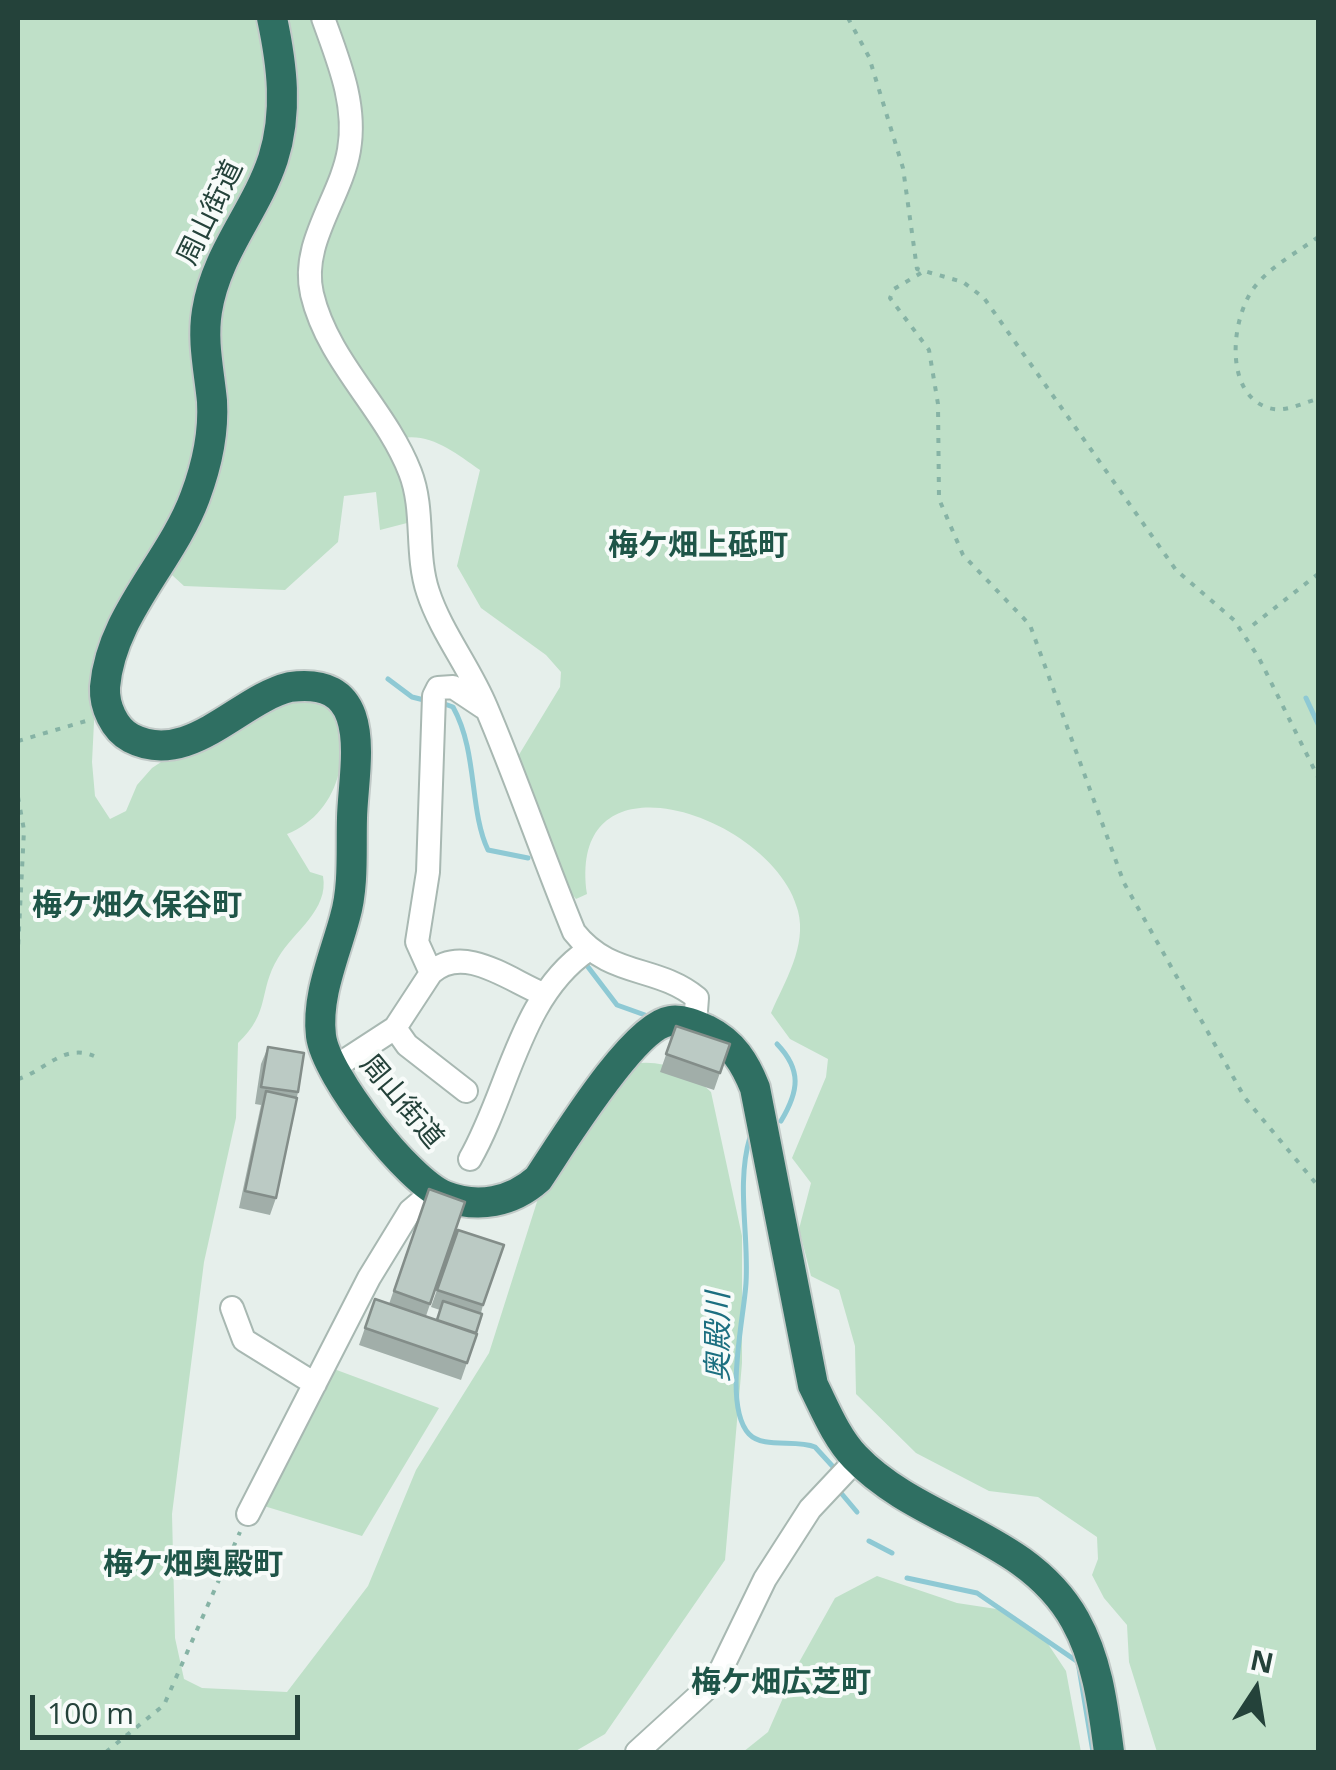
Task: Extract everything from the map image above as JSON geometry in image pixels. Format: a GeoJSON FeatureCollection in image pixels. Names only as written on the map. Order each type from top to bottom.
{"type":"FeatureCollection","features":[{"type":"Feature","properties":{"kind":"highway","name":"周山街道"},"geometry":{"type":"LineString","coordinates":[[272,18],[282,77],[280,125],[272,161],[211,287],[204,332],[212,403],[210,449],[193,503],[114,648],[105,690],[110,714],[134,740],[165,744],[202,734],[290,687],[303,685],[329,693],[349,712],[358,739],[348,894],[320,1016],[324,1050],[366,1120],[435,1190],[469,1202],[490,1203],[525,1190],[538,1179],[632,1045],[659,1024],[673,1020],[695,1024]]}},
{"type":"Feature","properties":{"kind":"highway"},"geometry":{"type":"LineString","coordinates":[[695,1024],[735,1050],[756,1088],[813,1384],[857,1459],[890,1485],[1008,1552],[1049,1584],[1074,1618],[1096,1671],[1110,1752]]}},
{"type":"Feature","properties":{"kind":"street"},"geometry":{"type":"LineString","coordinates":[[323,18],[341,70],[352,130],[343,177],[314,245],[308,270],[331,346],[398,445],[412,477],[428,592],[489,713],[510,776],[534,823],[538,850],[574,932],[588,950],[629,972],[685,988],[697,998],[695,1024]]}},
{"type":"Feature","properties":{"kind":"street"},"geometry":{"type":"LineString","coordinates":[[431,973],[417,942],[428,872],[438,688],[453,687],[489,713]]}},
{"type":"Feature","properties":{"kind":"street"},"geometry":{"type":"LineString","coordinates":[[470,1159],[487,1129],[543,994],[566,964],[588,950]]}},
{"type":"Feature","properties":{"kind":"street"},"geometry":{"type":"LineString","coordinates":[[332,1069],[396,1028],[431,973],[450,960],[474,961],[543,994]]}},
{"type":"Feature","properties":{"kind":"street"},"geometry":{"type":"LineString","coordinates":[[396,1028],[408,1045],[466,1091]]}},
{"type":"Feature","properties":{"kind":"street"},"geometry":{"type":"LineString","coordinates":[[248,1514],[410,1211],[435,1190]]}},
{"type":"Feature","properties":{"kind":"street"},"geometry":{"type":"LineString","coordinates":[[232,1308],[244,1340],[315,1384]]}},
{"type":"Feature","properties":{"kind":"street"},"geometry":{"type":"LineString","coordinates":[[637,1752],[716,1680],[765,1579],[810,1509],[857,1459]]}},
{"type":"Feature","properties":{"kind":"path"},"geometry":{"type":"LineString","coordinates":[[848,18],[868,57],[903,168],[914,263],[921,272],[964,282],[984,298],[1176,570],[1234,620],[1259,658],[1318,777]]}},
{"type":"Feature","properties":{"kind":"path"},"geometry":{"type":"LineString","coordinates":[[1318,237],[1256,284],[1241,313],[1236,353],[1244,385],[1268,408],[1287,409],[1318,399]]}},
{"type":"Feature","properties":{"kind":"path"},"geometry":{"type":"LineString","coordinates":[[921,272],[894,290],[890,298],[930,350],[938,404],[939,499],[963,555],[1030,625],[1124,884],[1245,1098],[1318,1186]]}},
{"type":"Feature","properties":{"kind":"path"},"geometry":{"type":"LineString","coordinates":[[1253,625],[1318,574]]}},
{"type":"Feature","properties":{"kind":"path"},"geometry":{"type":"LineString","coordinates":[[18,742],[110,714]]}},
{"type":"Feature","properties":{"kind":"path"},"geometry":{"type":"LineString","coordinates":[[18,797],[24,830],[18,949]]}},
{"type":"Feature","properties":{"kind":"path"},"geometry":{"type":"LineString","coordinates":[[18,1079],[59,1055],[80,1050],[94,1056]]}},
{"type":"Feature","properties":{"kind":"path"},"geometry":{"type":"LineString","coordinates":[[106,1752],[164,1705],[248,1514]]}},
{"type":"Feature","properties":{"kind":"green space"},"geometry":{"type":"Polygon","coordinates":[[[18,18],[1318,18],[1318,1752],[1157,1752],[1129,1662],[1127,1625],[1104,1598],[1092,1575],[1098,1559],[1097,1537],[1038,1497],[989,1491],[916,1453],[856,1394],[855,1346],[839,1290],[811,1276],[799,1229],[811,1183],[792,1158],[826,1077],[828,1059],[790,1039],[771,1013],[797,950],[798,911],[781,877],[752,847],[716,824],[676,811],[638,808],[608,820],[589,848],[587,894],[576,899],[556,875],[517,758],[560,687],[561,672],[546,655],[481,608],[457,566],[480,470],[438,444],[416,437],[392,441],[406,475],[407,523],[380,530],[376,492],[344,496],[338,542],[285,590],[184,586],[172,575],[146,570],[129,586],[98,642],[92,762],[95,796],[110,819],[126,811],[137,785],[152,768],[244,707],[321,694],[333,712],[341,753],[339,773],[321,810],[287,834],[310,872],[323,876],[321,899],[278,958],[260,1011],[238,1043],[236,1118],[204,1262],[172,1514],[175,1638],[184,1679],[202,1688],[287,1692],[368,1586],[416,1470],[489,1353],[542,1186],[632,1064],[654,1063],[674,1068],[711,1092],[742,1236],[742,1363],[725,1560],[605,1734],[574,1752],[18,1752],[18,18]]]}},
{"type":"Feature","properties":{"kind":"green space"},"geometry":{"type":"Polygon","coordinates":[[[334,1369],[439,1408],[362,1536],[264,1506],[334,1369]]]}},
{"type":"Feature","properties":{"kind":"green space"},"geometry":{"type":"Polygon","coordinates":[[[877,1576],[957,1603],[1003,1610],[1044,1638],[1066,1671],[1081,1752],[743,1752],[768,1732],[797,1666],[835,1598],[877,1576]]]}},
{"type":"Feature","properties":{"kind":"building"},"geometry":{"type":"Polygon","coordinates":[[[676,1026],[730,1044],[720,1073],[666,1054],[676,1026]]]}},
{"type":"Feature","properties":{"kind":"building"},"geometry":{"type":"Polygon","coordinates":[[[268,1047],[304,1053],[298,1092],[261,1087],[268,1047]]]}},
{"type":"Feature","properties":{"kind":"building"},"geometry":{"type":"Polygon","coordinates":[[[266,1091],[297,1098],[276,1198],[245,1191],[266,1091]]]}},
{"type":"Feature","properties":{"kind":"building"},"geometry":{"type":"Polygon","coordinates":[[[429,1189],[465,1202],[430,1304],[394,1291],[429,1189]]]}},
{"type":"Feature","properties":{"kind":"building"},"geometry":{"type":"Polygon","coordinates":[[[458,1230],[504,1245],[483,1305],[437,1290],[458,1230]]]}},
{"type":"Feature","properties":{"kind":"building"},"geometry":{"type":"Polygon","coordinates":[[[375,1299],[477,1334],[467,1363],[365,1328],[375,1299]]]}},
{"type":"Feature","properties":{"kind":"building"},"geometry":{"type":"Polygon","coordinates":[[[443,1301],[482,1314],[476,1333],[437,1320],[443,1301]]]}},
{"type":"Feature","properties":{"kind":"waterway","name":"奥殿川"},"geometry":{"type":"LineString","coordinates":[[388,679],[412,697],[428,701]]}},
{"type":"Feature","properties":{"kind":"waterway"},"geometry":{"type":"LineString","coordinates":[[1306,698],[1318,724]]}},
{"type":"Feature","properties":{"kind":"waterway","name":"奥殿川"},"geometry":{"type":"LineString","coordinates":[[439,702],[453,707],[461,724],[488,850],[528,858]]}},
{"type":"Feature","properties":{"kind":"waterway","name":"奥殿川"},"geometry":{"type":"LineString","coordinates":[[585,963],[617,1005],[645,1015]]}},
{"type":"Feature","properties":{"kind":"waterway","name":"奥殿川"},"geometry":{"type":"LineString","coordinates":[[777,1044],[791,1063],[795,1081],[781,1121]]}},
{"type":"Feature","properties":{"kind":"waterway","name":"奥殿川"},"geometry":{"type":"LineString","coordinates":[[750,1137],[743,1191],[746,1283],[736,1383],[741,1421],[755,1439],[815,1447],[836,1470]]}},
{"type":"Feature","properties":{"kind":"waterway","name":"奥殿川"},"geometry":{"type":"LineString","coordinates":[[841,1493],[857,1512]]}},
{"type":"Feature","properties":{"kind":"waterway","name":"奥殿川"},"geometry":{"type":"LineString","coordinates":[[869,1541],[892,1553]]}},
{"type":"Feature","properties":{"kind":"waterway","name":"奥殿川"},"geometry":{"type":"LineString","coordinates":[[907,1578],[977,1593],[1078,1662],[1093,1752]]}},
{"type":"Feature","properties":{"kind":"district","name":"梅ケ畑上砥町"},"geometry":{"type":"Point","coordinates":[698,546]}},
{"type":"Feature","properties":{"kind":"district","name":"梅ケ畑久保谷町"},"geometry":{"type":"Point","coordinates":[137,906]}},
{"type":"Feature","properties":{"kind":"district","name":"梅ケ畑奥殿町"},"geometry":{"type":"Point","coordinates":[193,1565]}},
{"type":"Feature","properties":{"kind":"district","name":"梅ケ畑広芝町"},"geometry":{"type":"Point","coordinates":[781,1683]}}]}
